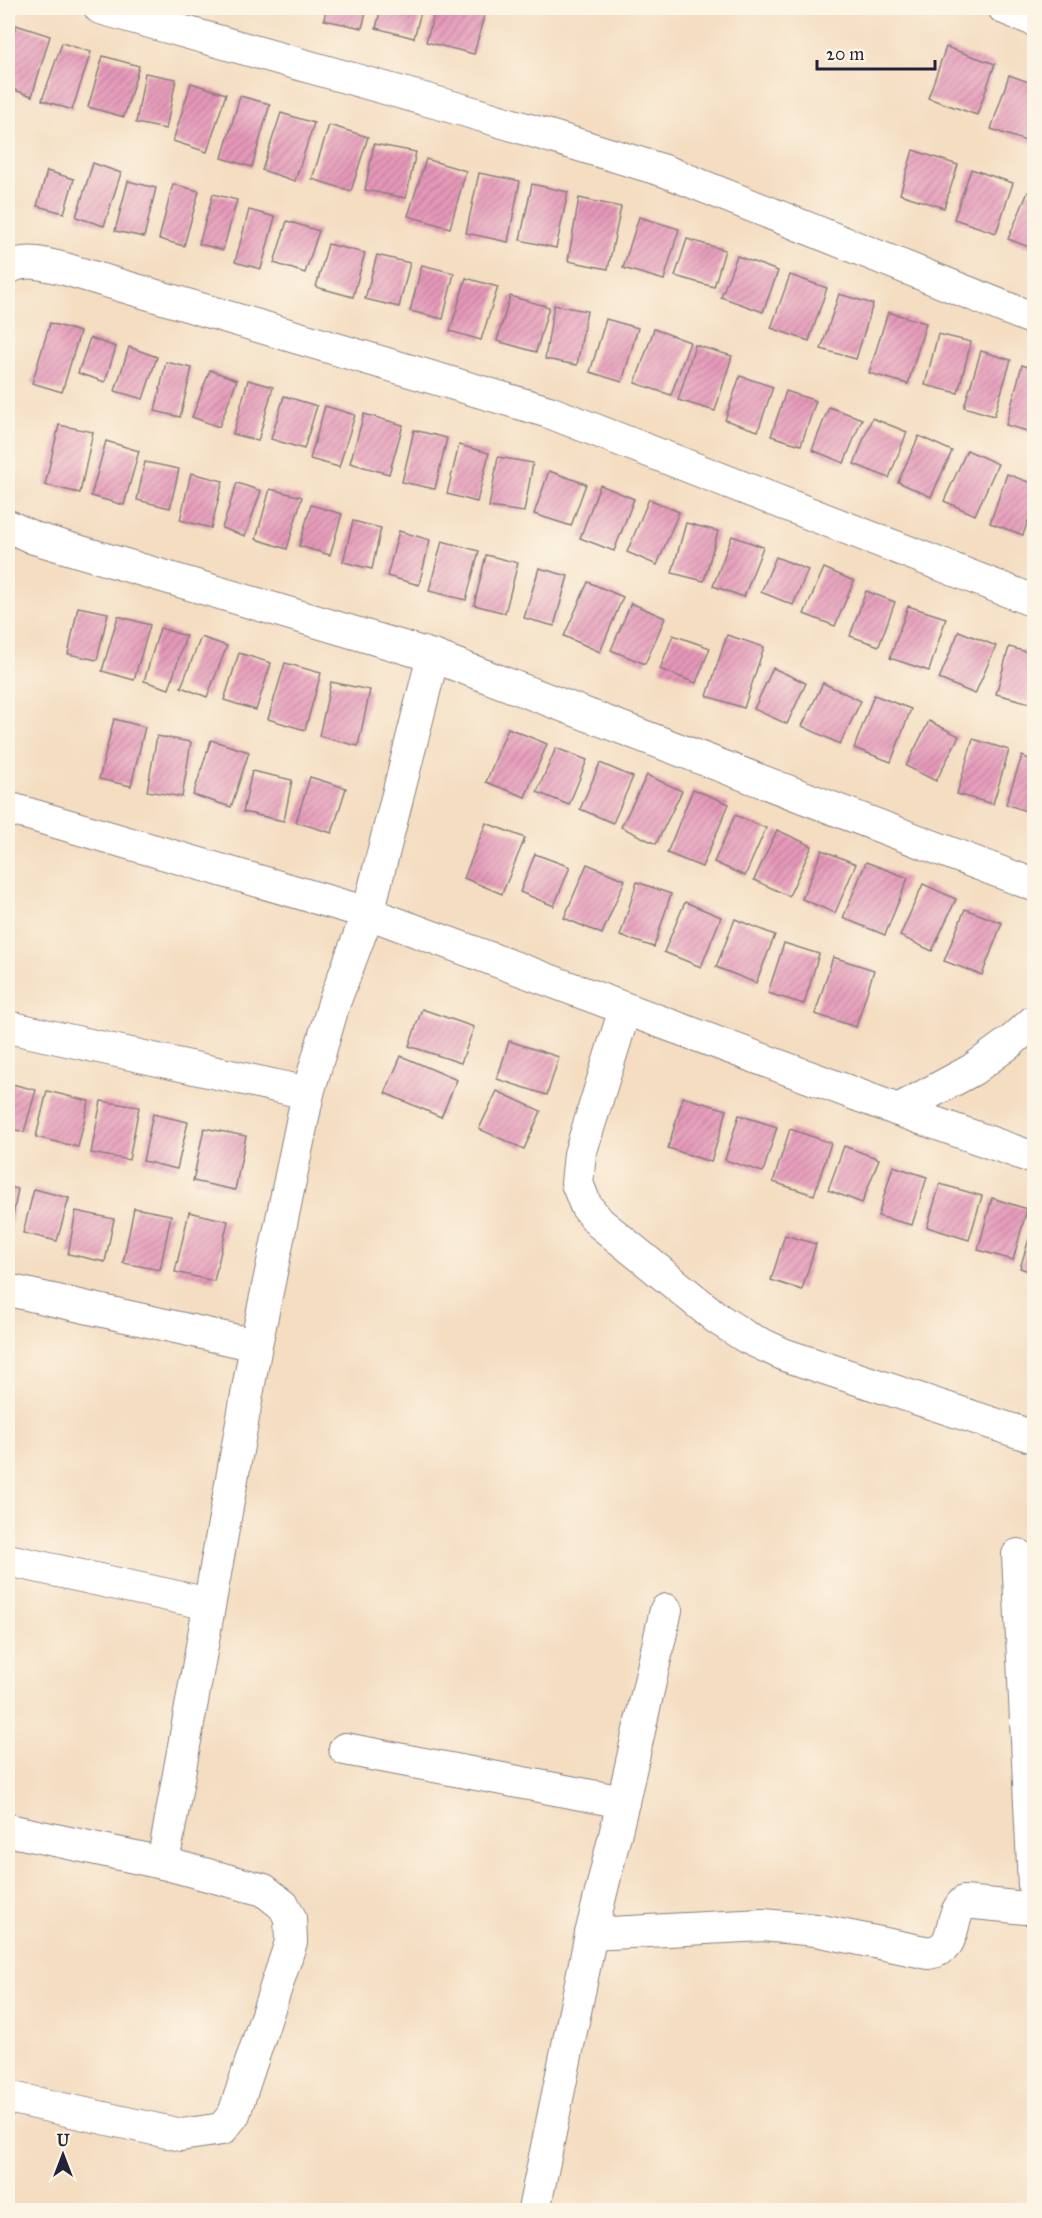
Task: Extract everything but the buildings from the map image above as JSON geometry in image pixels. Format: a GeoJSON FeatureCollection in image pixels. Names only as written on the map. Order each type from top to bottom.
{"type":"FeatureCollection","features":[{"type":"Feature","properties":{"kind":"street"},"geometry":{"type":"LineString","coordinates":[[100,8],[463,110],[665,171],[1035,319]]}},
{"type":"Feature","properties":{"kind":"street"},"geometry":{"type":"LineString","coordinates":[[1004,8],[1035,20]]}},
{"type":"Feature","properties":{"kind":"street"},"geometry":{"type":"LineString","coordinates":[[8,268],[16,263],[38,262],[65,269],[549,412],[1035,601]]}},
{"type":"Feature","properties":{"kind":"street"},"geometry":{"type":"LineString","coordinates":[[8,526],[34,538],[434,656],[1035,885]]}},
{"type":"Feature","properties":{"kind":"street"},"geometry":{"type":"LineString","coordinates":[[162,1863],[256,1345],[309,1093],[334,1003],[368,913],[434,656]]}},
{"type":"Feature","properties":{"kind":"street"},"geometry":{"type":"LineString","coordinates":[[8,808],[368,913],[898,1110],[1035,1158]]}},
{"type":"Feature","properties":{"kind":"street"},"geometry":{"type":"LineString","coordinates":[[626,1009],[580,1154],[578,1183],[586,1206],[600,1223],[718,1319],[746,1337],[785,1356],[1035,1437]]}},
{"type":"Feature","properties":{"kind":"street"},"geometry":{"type":"LineString","coordinates":[[898,1110],[972,1070],[1035,1021]]}},
{"type":"Feature","properties":{"kind":"street"},"geometry":{"type":"LineString","coordinates":[[8,1027],[309,1093]]}},
{"type":"Feature","properties":{"kind":"street"},"geometry":{"type":"LineString","coordinates":[[8,1290],[256,1345]]}},
{"type":"Feature","properties":{"kind":"street"},"geometry":{"type":"LineString","coordinates":[[1018,1555],[1035,1886]]}},
{"type":"Feature","properties":{"kind":"street"},"geometry":{"type":"LineString","coordinates":[[8,1560],[208,1604]]}},
{"type":"Feature","properties":{"kind":"street"},"geometry":{"type":"LineString","coordinates":[[534,2211],[591,1934],[666,1610]]}},
{"type":"Feature","properties":{"kind":"street"},"geometry":{"type":"LineString","coordinates":[[345,1749],[623,1802]]}},
{"type":"Feature","properties":{"kind":"street"},"geometry":{"type":"LineString","coordinates":[[8,1830],[162,1863],[264,1890],[284,1906],[290,1918],[291,1942],[234,2114],[222,2129],[181,2136],[8,2097]]}},
{"type":"Feature","properties":{"kind":"street"},"geometry":{"type":"LineString","coordinates":[[591,1934],[763,1924],[816,1930],[929,1953],[940,1951],[948,1944],[958,1908],[964,1902],[1026,1908],[1035,1900]]}}]}
